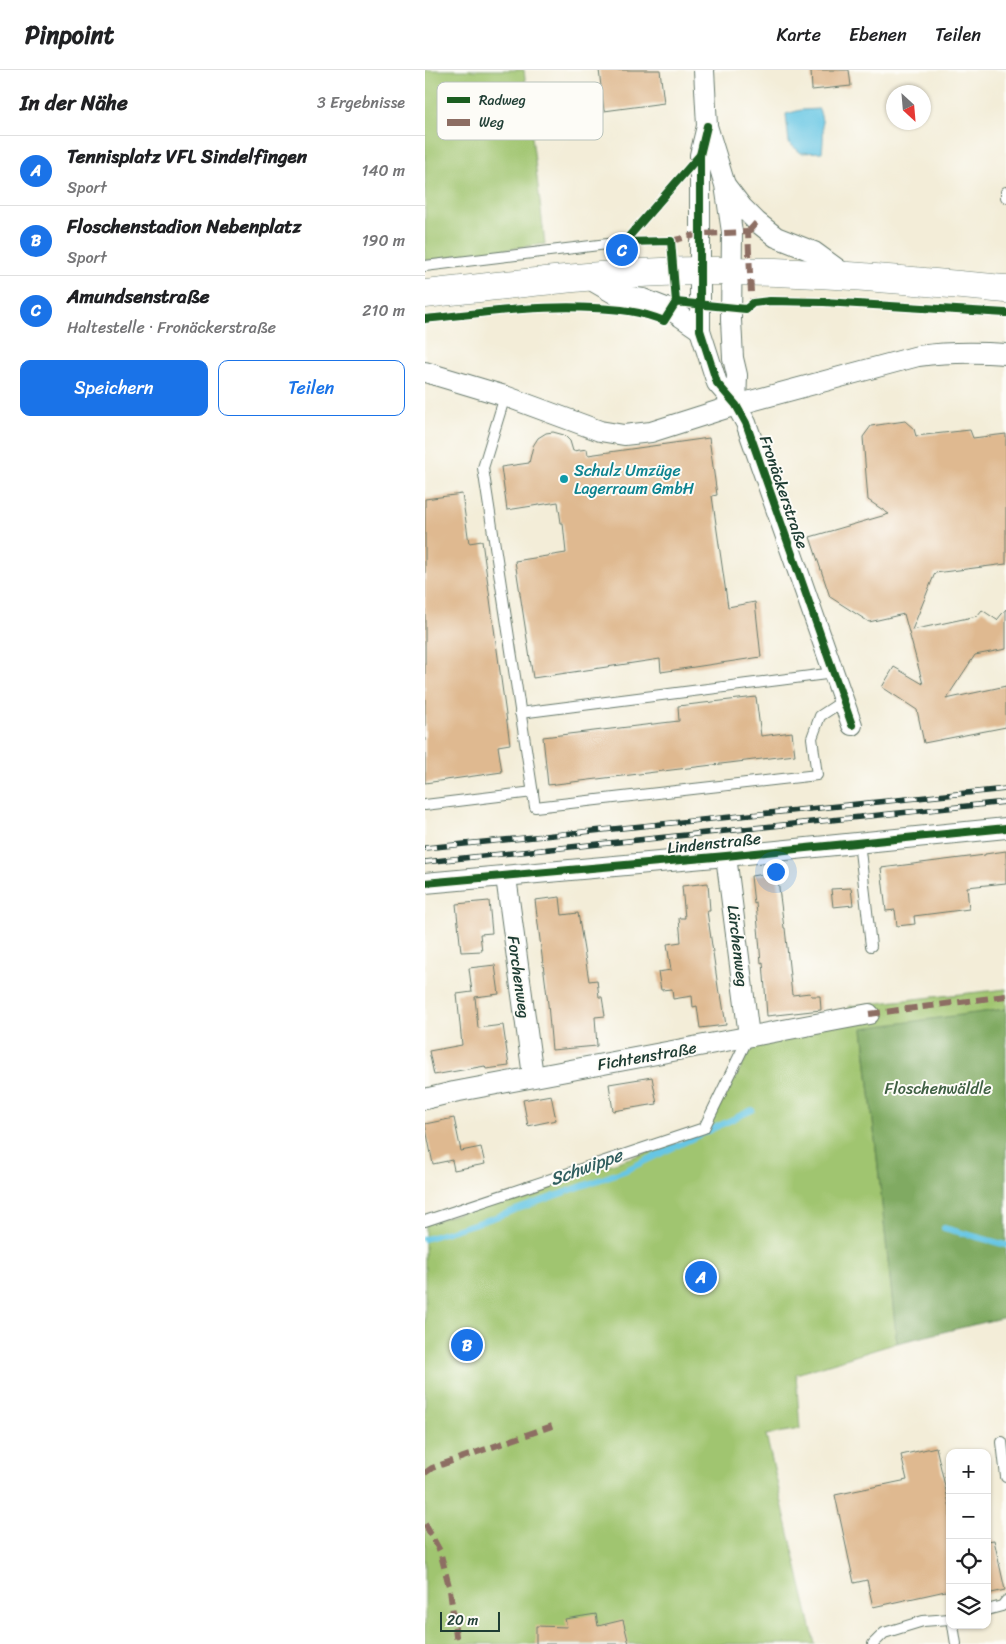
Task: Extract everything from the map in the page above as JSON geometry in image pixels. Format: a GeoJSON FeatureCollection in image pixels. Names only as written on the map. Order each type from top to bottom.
{"type":"FeatureCollection","features":[{"type":"Feature","properties":{"kind":"main road"},"geometry":{"type":"LineString","coordinates":[[425,294],[586,277],[699,271],[812,272],[1006,289]]}},
{"type":"Feature","properties":{"kind":"street"},"geometry":{"type":"LineString","coordinates":[[704,70],[707,126],[725,185],[752,217],[776,237],[814,252],[847,276]]}},
{"type":"Feature","properties":{"kind":"street","name":"Fronäckerstraße"},"geometry":{"type":"LineString","coordinates":[[707,126],[700,155],[700,330],[717,383],[736,405],[746,423],[852,725]]}},
{"type":"Feature","properties":{"kind":"street","name":"Fronäckerstraße"},"geometry":{"type":"LineString","coordinates":[[725,185],[732,232],[731,320],[733,358],[737,375],[736,405]]}},
{"type":"Feature","properties":{"kind":"street"},"geometry":{"type":"LineString","coordinates":[[586,277],[617,295],[643,299],[671,310],[700,330]]}},
{"type":"Feature","properties":{"kind":"street"},"geometry":{"type":"LineString","coordinates":[[425,372],[505,396],[600,431],[625,435],[651,432],[736,405],[918,356],[946,352],[1006,354]]}},
{"type":"Feature","properties":{"kind":"street","name":"Lindenstraße"},"geometry":{"type":"LineString","coordinates":[[425,883],[506,877],[1006,828]]}},
{"type":"Feature","properties":{"kind":"street","name":"Lärchenweg"},"geometry":{"type":"LineString","coordinates":[[726,856],[749,1036]]}},
{"type":"Feature","properties":{"kind":"street","name":"Forchenweg"},"geometry":{"type":"LineString","coordinates":[[506,877],[533,1076]]}},
{"type":"Feature","properties":{"kind":"street","name":"Fichtenstraße"},"geometry":{"type":"LineString","coordinates":[[425,1099],[533,1076],[869,1014]]}},
{"type":"Feature","properties":{"kind":"lane"},"geometry":{"type":"LineString","coordinates":[[1006,192],[1006,197]]}},
{"type":"Feature","properties":{"kind":"lane"},"geometry":{"type":"LineString","coordinates":[[425,266],[624,242]]}},
{"type":"Feature","properties":{"kind":"lane"},"geometry":{"type":"LineString","coordinates":[[505,396],[483,468],[535,808],[817,775],[812,738],[820,716],[843,701]]}},
{"type":"Feature","properties":{"kind":"lane"},"geometry":{"type":"LineString","coordinates":[[521,713],[833,673]]}},
{"type":"Feature","properties":{"kind":"lane"},"geometry":{"type":"LineString","coordinates":[[425,805],[533,792]]}},
{"type":"Feature","properties":{"kind":"lane"},"geometry":{"type":"LineString","coordinates":[[859,842],[871,946]]}},
{"type":"Feature","properties":{"kind":"lane"},"geometry":{"type":"LineString","coordinates":[[425,1221],[704,1128],[749,1036]]}},
{"type":"Feature","properties":{"kind":"lane"},"geometry":{"type":"LineString","coordinates":[[1003,1442],[1006,1477]]}},
{"type":"Feature","properties":{"kind":"lane"},"geometry":{"type":"LineString","coordinates":[[991,1609],[1002,1606],[1006,1602]]}},
{"type":"Feature","properties":{"kind":"lane"},"geometry":{"type":"LineString","coordinates":[[873,1644],[884,1633],[923,1621],[946,1619]]}},
{"type":"Feature","properties":{"kind":"lane"},"geometry":{"type":"LineString","coordinates":[[954,1629],[957,1644]]}},
{"type":"Feature","properties":{"kind":"green space"},"geometry":{"type":"Polygon","coordinates":[[[425,70],[524,70],[525,82],[437,82],[437,140],[532,140],[545,244],[425,261],[425,70]]]}},
{"type":"Feature","properties":{"kind":"green space"},"geometry":{"type":"Polygon","coordinates":[[[1006,989],[1006,1009],[863,1029],[897,1343],[796,1374],[800,1429],[766,1435],[815,1644],[425,1644],[425,1224],[704,1134],[755,1042],[842,1017],[850,1006],[1006,989]]]}},
{"type":"Feature","properties":{"kind":"green space","name":"Floschenwäldle"},"geometry":{"type":"Polygon","coordinates":[[[1006,1009],[1006,1317],[897,1343],[863,1028],[1006,1009]]]}},
{"type":"Feature","properties":{"kind":"water"},"geometry":{"type":"Polygon","coordinates":[[[819,109],[823,130],[822,152],[801,153],[789,143],[786,114],[801,110],[819,109]]]}},
{"type":"Feature","properties":{"kind":"building"},"geometry":{"type":"Polygon","coordinates":[[[599,70],[660,70],[664,103],[604,111],[603,82],[600,82],[599,70]]]}},
{"type":"Feature","properties":{"kind":"building"},"geometry":{"type":"Polygon","coordinates":[[[811,70],[849,70],[851,86],[812,90],[811,70]]]}},
{"type":"Feature","properties":{"kind":"building"},"geometry":{"type":"Polygon","coordinates":[[[905,421],[914,429],[916,436],[970,430],[973,438],[1006,434],[1006,564],[935,573],[912,630],[977,616],[982,610],[997,620],[1006,609],[1006,649],[975,655],[946,699],[1006,686],[1006,727],[924,743],[917,710],[882,687],[894,667],[923,684],[904,614],[869,622],[830,597],[810,537],[889,514],[868,500],[863,437],[871,426],[905,421]]]}},
{"type":"Feature","properties":{"kind":"building"},"geometry":{"type":"Polygon","coordinates":[[[553,432],[564,435],[570,441],[573,451],[587,449],[588,455],[709,438],[717,495],[712,496],[728,607],[755,602],[761,657],[661,672],[660,659],[533,678],[515,561],[566,553],[563,523],[561,523],[558,502],[507,510],[501,467],[529,463],[533,446],[538,438],[546,433],[553,432]]]}},
{"type":"Feature","properties":{"kind":"building"},"geometry":{"type":"Polygon","coordinates":[[[462,494],[469,543],[482,541],[510,744],[498,746],[502,772],[425,783],[425,499],[462,494]]]}},
{"type":"Feature","properties":{"kind":"building"},"geometry":{"type":"Polygon","coordinates":[[[756,697],[761,736],[792,732],[795,755],[548,785],[543,737],[679,721],[678,706],[756,697]]]}},
{"type":"Feature","properties":{"kind":"building"},"geometry":{"type":"Polygon","coordinates":[[[1006,851],[1006,883],[967,887],[969,909],[914,916],[915,924],[897,926],[895,910],[886,911],[881,868],[1006,851]]]}},
{"type":"Feature","properties":{"kind":"building"},"geometry":{"type":"Polygon","coordinates":[[[777,872],[792,995],[810,993],[811,996],[820,996],[821,1010],[767,1016],[763,962],[761,963],[756,903],[754,904],[751,876],[777,872]]]}},
{"type":"Feature","properties":{"kind":"building"},"geometry":{"type":"Polygon","coordinates":[[[708,883],[710,911],[707,911],[719,994],[721,994],[726,1025],[700,1028],[697,1006],[693,1007],[692,996],[673,999],[672,989],[661,990],[658,972],[671,970],[667,944],[681,942],[679,918],[685,918],[682,886],[708,883]]]}},
{"type":"Feature","properties":{"kind":"building"},"geometry":{"type":"Polygon","coordinates":[[[851,888],[853,905],[833,907],[831,889],[851,888]]]}},
{"type":"Feature","properties":{"kind":"building"},"geometry":{"type":"Polygon","coordinates":[[[560,897],[562,915],[578,913],[589,981],[597,980],[599,997],[602,997],[605,1016],[595,1017],[597,1046],[552,1050],[535,900],[560,897]]]}},
{"type":"Feature","properties":{"kind":"building"},"geometry":{"type":"Polygon","coordinates":[[[489,901],[492,933],[480,934],[482,951],[461,952],[456,904],[489,901]]]}},
{"type":"Feature","properties":{"kind":"building"},"geometry":{"type":"Polygon","coordinates":[[[495,965],[499,994],[475,997],[478,1028],[503,1025],[509,1066],[486,1069],[485,1066],[434,1075],[429,1051],[462,1045],[457,994],[472,992],[469,968],[495,965]]]}},
{"type":"Feature","properties":{"kind":"building"},"geometry":{"type":"Polygon","coordinates":[[[652,1077],[657,1104],[613,1111],[609,1084],[652,1077]]]}},
{"type":"Feature","properties":{"kind":"building"},"geometry":{"type":"Polygon","coordinates":[[[551,1095],[556,1120],[528,1126],[523,1100],[551,1095]]]}},
{"type":"Feature","properties":{"kind":"building"},"geometry":{"type":"Polygon","coordinates":[[[454,1118],[461,1151],[481,1147],[485,1164],[454,1170],[452,1160],[433,1164],[425,1124],[454,1118]]]}},
{"type":"Feature","properties":{"kind":"building"},"geometry":{"type":"Polygon","coordinates":[[[936,1447],[946,1491],[946,1591],[873,1607],[867,1580],[854,1583],[835,1495],[907,1480],[901,1455],[936,1447]]]}},
{"type":"Feature","properties":{"kind":"building"},"geometry":{"type":"Polygon","coordinates":[[[991,1540],[994,1540],[1005,1590],[991,1593],[991,1584],[991,1540]]]}},
{"type":"Feature","properties":{"kind":"building"},"geometry":{"type":"Polygon","coordinates":[[[596,1614],[598,1626],[623,1620],[629,1644],[536,1644],[536,1626],[567,1627],[565,1619],[596,1614]]]}},
{"type":"Feature","properties":{"kind":"waterway","name":"Schwippe"},"geometry":{"type":"LineString","coordinates":[[425,1239],[493,1218],[624,1171],[752,1110]]}},
{"type":"Feature","properties":{"kind":"waterway","name":"Schwippe"},"geometry":{"type":"LineString","coordinates":[[944,1228],[1006,1245]]}},
{"type":"Feature","properties":{"kind":"railway"},"geometry":{"type":"LineString","coordinates":[[425,848],[1006,789]]}},
{"type":"Feature","properties":{"kind":"railway"},"geometry":{"type":"LineString","coordinates":[[425,862],[1006,802]]}},
{"type":"Feature","properties":{"kind":"marked path"},"geometry":{"type":"LineString","coordinates":[[748,232],[757,222]]}},
{"type":"Feature","properties":{"kind":"marked path"},"geometry":{"type":"LineString","coordinates":[[671,241],[700,234],[748,232],[753,303]]}},
{"type":"Feature","properties":{"kind":"marked path"},"geometry":{"type":"LineString","coordinates":[[869,1014],[1006,996]]}},
{"type":"Feature","properties":{"kind":"marked path"},"geometry":{"type":"LineString","coordinates":[[425,1473],[432,1468],[552,1426]]}},
{"type":"Feature","properties":{"kind":"marked path"},"geometry":{"type":"LineString","coordinates":[[425,1524],[440,1551],[450,1590],[457,1644]]}},
{"type":"Feature","properties":{"kind":"cycle path"},"geometry":{"type":"LineString","coordinates":[[707,126],[700,155],[700,330],[717,383],[736,405],[746,423],[852,725]]}},
{"type":"Feature","properties":{"kind":"cycle path"},"geometry":{"type":"LineString","coordinates":[[624,242],[700,155]]}},
{"type":"Feature","properties":{"kind":"cycle path"},"geometry":{"type":"LineString","coordinates":[[624,242],[671,241],[676,302]]}},
{"type":"Feature","properties":{"kind":"cycle path"},"geometry":{"type":"LineString","coordinates":[[425,319],[509,310],[572,307],[629,311],[664,321],[676,302],[746,309],[753,303],[770,301],[824,302],[1006,313]]}},
{"type":"Feature","properties":{"kind":"cycle path"},"geometry":{"type":"LineString","coordinates":[[425,883],[1006,828]]}},
{"type":"Feature","properties":{"kind":"place","name":"Amundsenstraße"},"geometry":{"type":"Point","coordinates":[622,250]}},
{"type":"Feature","properties":{"kind":"place","name":"Schulz Umzüge Lagerraum GmbH"},"geometry":{"type":"Point","coordinates":[564,479]}},
{"type":"Feature","properties":{"kind":"place","name":"Tennisplatz VFL Sindelfingen"},"geometry":{"type":"Point","coordinates":[701,1277]}},
{"type":"Feature","properties":{"kind":"place","name":"Floschenstadion Nebenplatz"},"geometry":{"type":"Point","coordinates":[467,1345]}}]}
